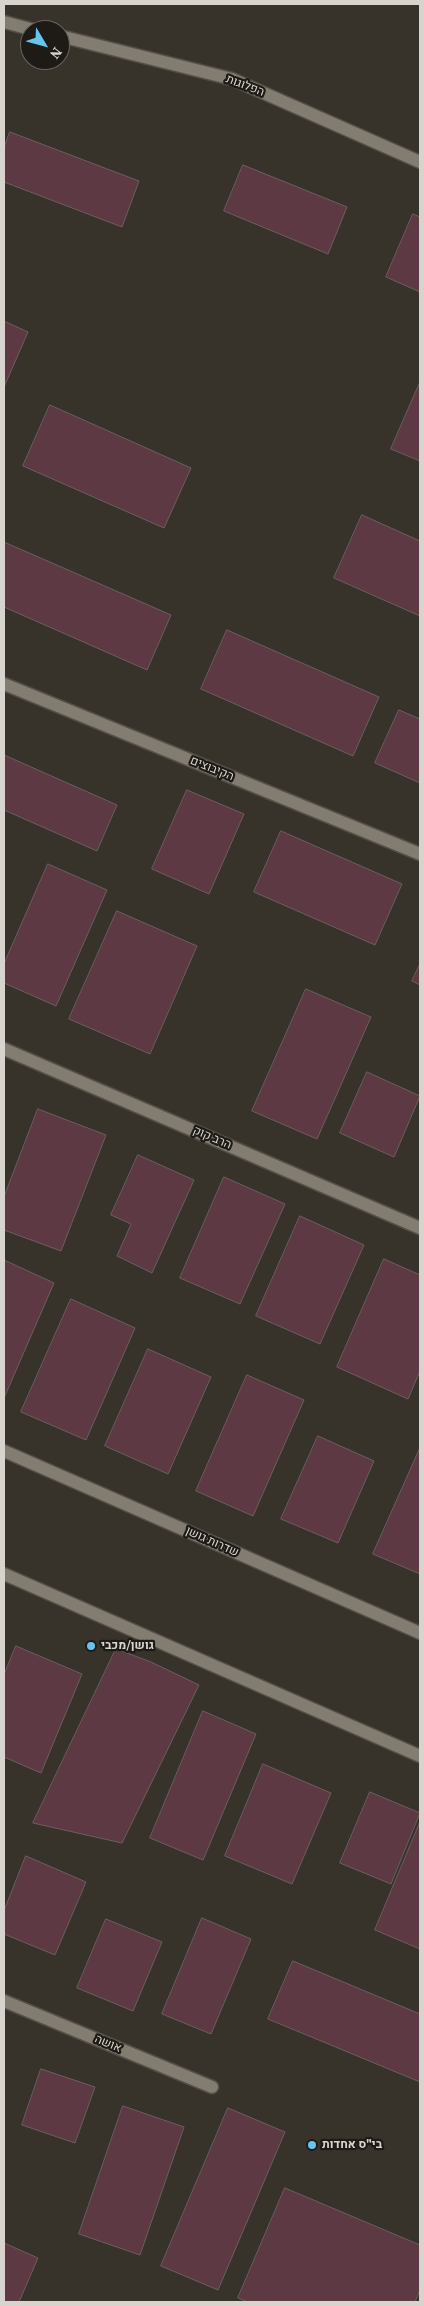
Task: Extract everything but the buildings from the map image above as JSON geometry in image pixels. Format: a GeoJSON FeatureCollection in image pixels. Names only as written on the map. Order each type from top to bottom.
{"type":"FeatureCollection","features":[{"type":"Feature","properties":{"kind":"street"},"geometry":{"type":"LineString","coordinates":[[4,22],[20,26]]}},
{"type":"Feature","properties":{"kind":"street","name":"הפלוגות"},"geometry":{"type":"LineString","coordinates":[[70,38],[232,79],[420,162]]}},
{"type":"Feature","properties":{"kind":"street","name":"הקיבוצים"},"geometry":{"type":"LineString","coordinates":[[4,684],[420,854]]}},
{"type":"Feature","properties":{"kind":"street","name":"הרב קוק"},"geometry":{"type":"LineString","coordinates":[[4,1049],[420,1228]]}},
{"type":"Feature","properties":{"kind":"street","name":"שדרות גושן"},"geometry":{"type":"LineString","coordinates":[[4,1451],[420,1634]]}},
{"type":"Feature","properties":{"kind":"street"},"geometry":{"type":"LineString","coordinates":[[4,1574],[420,1756]]}},
{"type":"Feature","properties":{"kind":"street","name":"אושה"},"geometry":{"type":"LineString","coordinates":[[4,2001],[212,2087]]}},
{"type":"Feature","properties":{"kind":"place","name":"גושן/מכבי"},"geometry":{"type":"Point","coordinates":[91,1646]}},
{"type":"Feature","properties":{"kind":"place","name":"בי\"ס אחדות"},"geometry":{"type":"Point","coordinates":[312,2145]}}]}
